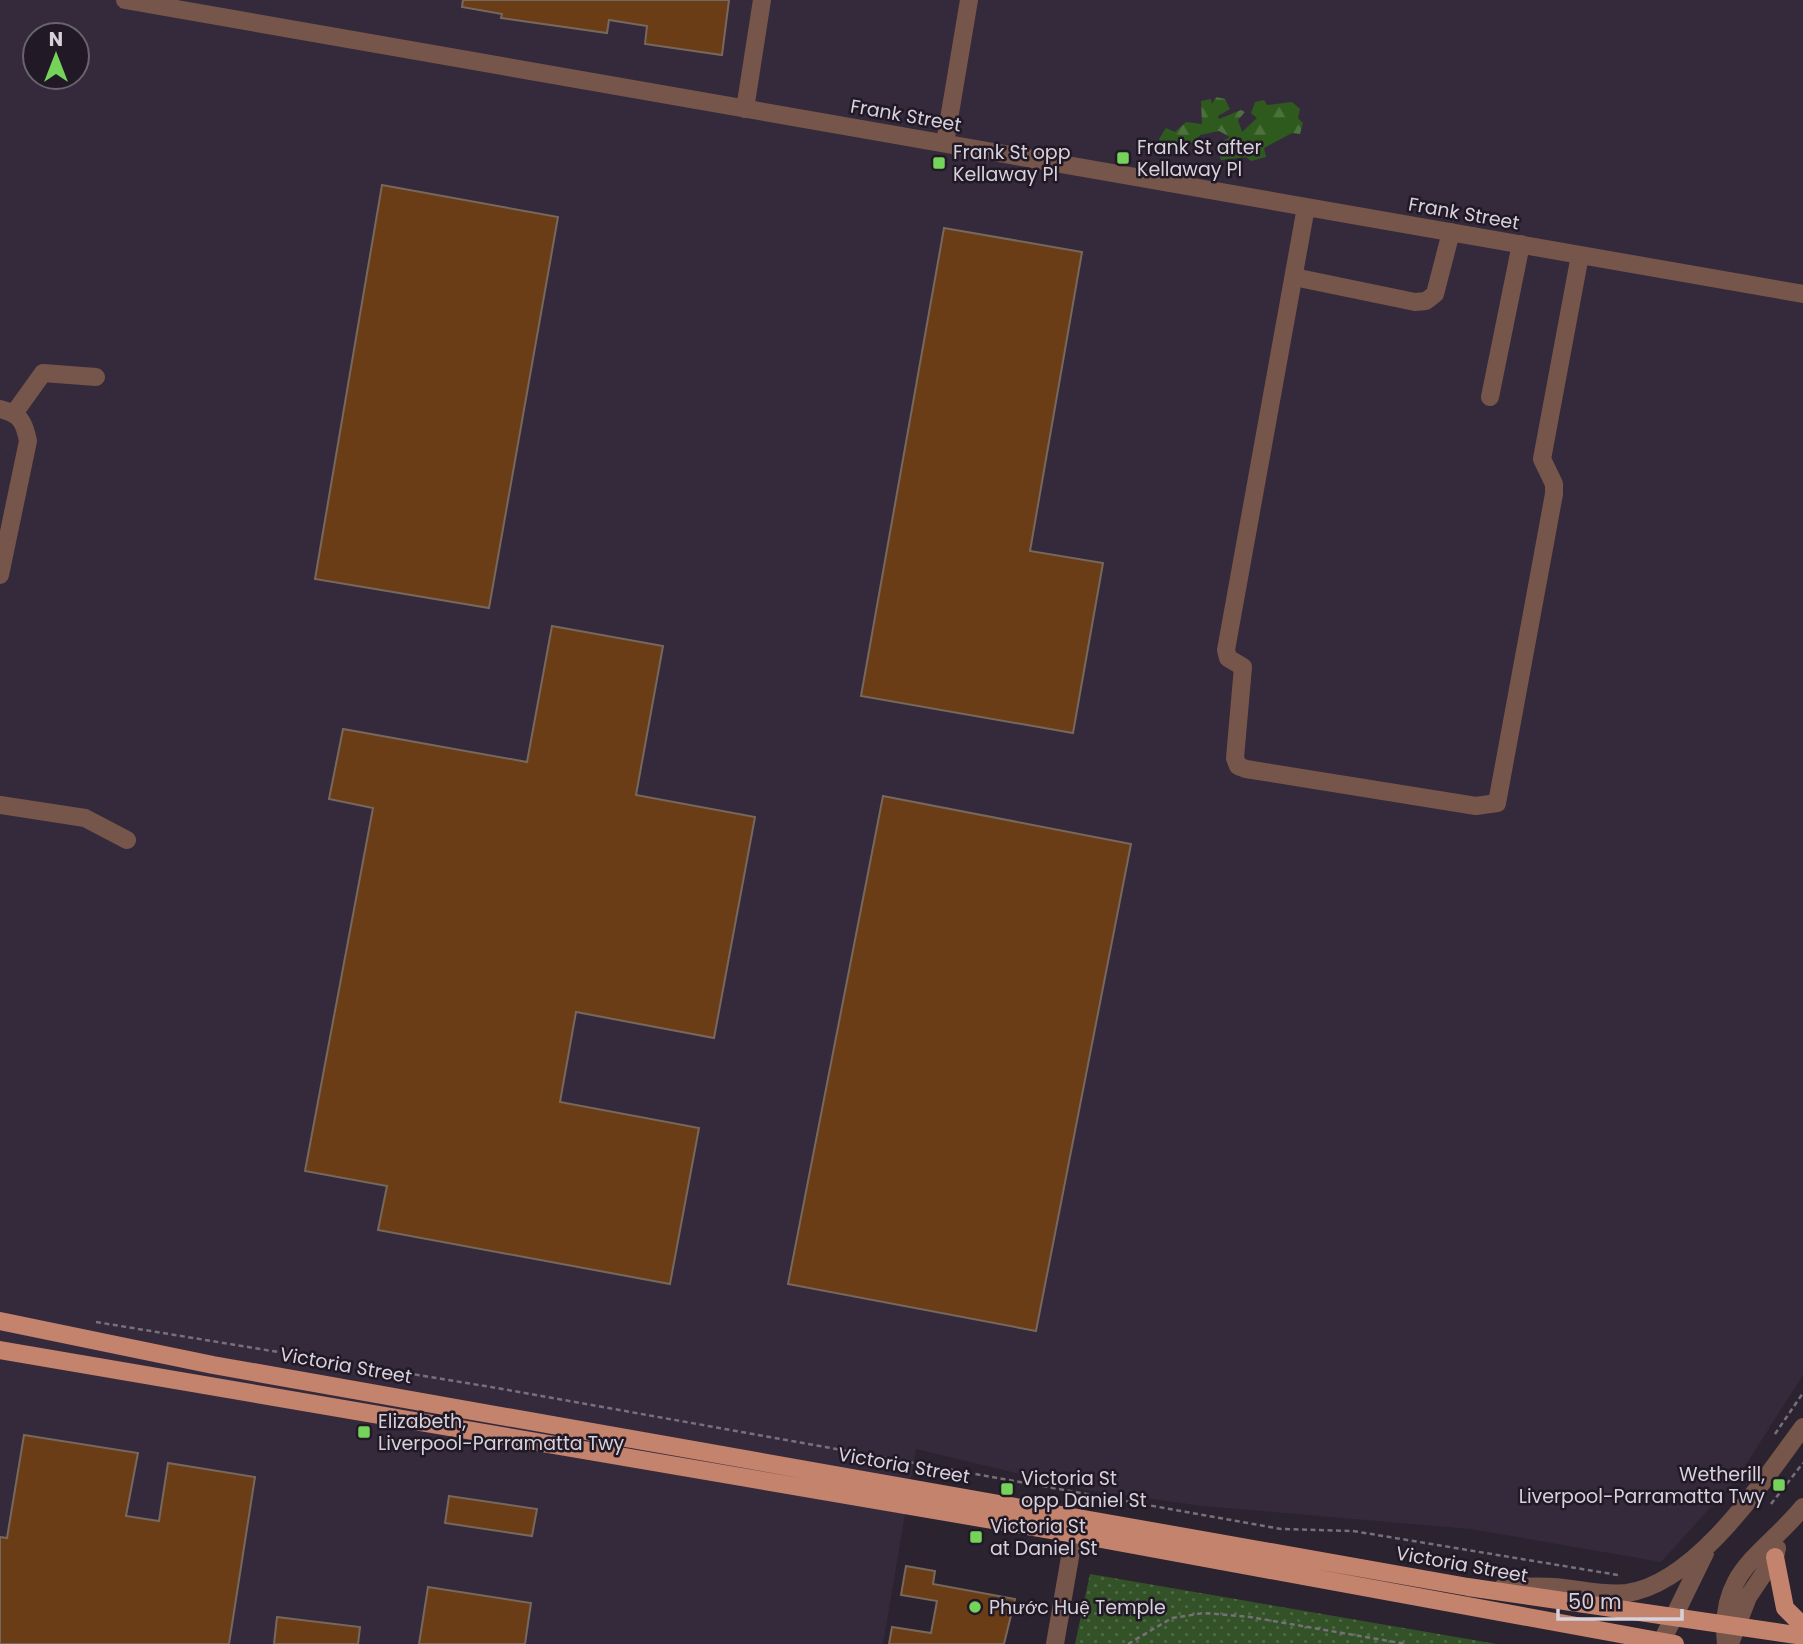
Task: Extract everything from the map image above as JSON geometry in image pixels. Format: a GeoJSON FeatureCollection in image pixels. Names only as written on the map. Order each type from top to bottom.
{"type":"FeatureCollection","features":[{"type":"Feature","properties":{"kind":"main road","name":"Victoria Street"},"geometry":{"type":"LineString","coordinates":[[0,1321],[213,1364],[1468,1587],[1803,1636]]}},
{"type":"Feature","properties":{"kind":"main road","name":"Victoria Street"},"geometry":{"type":"LineString","coordinates":[[0,1350],[1074,1534],[1669,1643]]}},
{"type":"Feature","properties":{"kind":"main road"},"geometry":{"type":"LineString","coordinates":[[1775,1557],[1785,1608],[1803,1626]]}},
{"type":"Feature","properties":{"kind":"street","name":"Frank Street"},"geometry":{"type":"LineString","coordinates":[[125,0],[1803,294]]}},
{"type":"Feature","properties":{"kind":"street"},"geometry":{"type":"LineString","coordinates":[[745,108],[762,0]]}},
{"type":"Feature","properties":{"kind":"street"},"geometry":{"type":"LineString","coordinates":[[945,143],[970,0]]}},
{"type":"Feature","properties":{"kind":"street"},"geometry":{"type":"LineString","coordinates":[[1306,206],[1226,650],[1228,657],[1243,667],[1244,676],[1234,737],[1238,766],[1449,802],[1489,806],[1497,803],[1554,494],[1554,484],[1542,459],[1580,255]]}},
{"type":"Feature","properties":{"kind":"street"},"geometry":{"type":"LineString","coordinates":[[1294,277],[1426,301],[1435,294],[1451,232]]}},
{"type":"Feature","properties":{"kind":"street"},"geometry":{"type":"LineString","coordinates":[[1490,397],[1521,244]]}},
{"type":"Feature","properties":{"kind":"street"},"geometry":{"type":"LineString","coordinates":[[0,575],[28,441],[24,422],[7,410],[43,373],[96,377]]}},
{"type":"Feature","properties":{"kind":"street"},"geometry":{"type":"LineString","coordinates":[[0,805],[85,818],[127,839]]}},
{"type":"Feature","properties":{"kind":"street"},"geometry":{"type":"LineString","coordinates":[[1468,1587],[1550,1587],[1625,1594],[1652,1586],[1675,1573],[1711,1541],[1803,1427]]}},
{"type":"Feature","properties":{"kind":"street"},"geometry":{"type":"LineString","coordinates":[[1728,1644],[1730,1625],[1726,1603],[1741,1573],[1760,1548],[1781,1534],[1803,1507]]}},
{"type":"Feature","properties":{"kind":"street"},"geometry":{"type":"LineString","coordinates":[[1055,1644],[1074,1534]]}},
{"type":"Feature","properties":{"kind":"street"},"geometry":{"type":"LineString","coordinates":[[1730,1625],[1775,1557],[1781,1534]]}},
{"type":"Feature","properties":{"kind":"street"},"geometry":{"type":"LineString","coordinates":[[1669,1643],[1672,1618],[1711,1541]]}},
{"type":"Feature","properties":{"kind":"path"},"geometry":{"type":"LineString","coordinates":[[84,1320],[497,1388],[1254,1525],[1281,1529],[1353,1531],[1622,1576]]}},
{"type":"Feature","properties":{"kind":"path"},"geometry":{"type":"LineString","coordinates":[[1774,1435],[1803,1393]]}},
{"type":"Feature","properties":{"kind":"path"},"geometry":{"type":"LineString","coordinates":[[1770,1504],[1803,1463]]}},
{"type":"Feature","properties":{"kind":"path"},"geometry":{"type":"LineString","coordinates":[[1128,1644],[1172,1618],[1204,1613],[1250,1617],[1406,1644]]}},
{"type":"Feature","properties":{"kind":"shaded area"},"geometry":{"type":"Polygon","coordinates":[[[0,0],[1803,0],[1803,1375],[1738,1477],[1661,1562],[1471,1529],[1203,1506],[1087,1490],[916,1449],[883,1644],[0,1644],[0,0]]]}},
{"type":"Feature","properties":{"kind":"green space"},"geometry":{"type":"Polygon","coordinates":[[[1216,97],[1225,99],[1230,109],[1218,116],[1219,119],[1241,110],[1245,112],[1238,120],[1242,132],[1257,118],[1251,113],[1255,102],[1264,100],[1267,105],[1292,102],[1300,109],[1298,118],[1303,123],[1300,134],[1292,133],[1264,148],[1266,157],[1251,161],[1246,157],[1221,160],[1216,145],[1230,137],[1219,131],[1200,135],[1195,142],[1160,146],[1159,139],[1166,128],[1175,132],[1186,122],[1202,124],[1201,101],[1211,99],[1212,104],[1216,97]]]}},
{"type":"Feature","properties":{"kind":"green space"},"geometry":{"type":"Polygon","coordinates":[[[1090,1574],[1497,1644],[1075,1644],[1090,1574]]]}},
{"type":"Feature","properties":{"kind":"building"},"geometry":{"type":"Polygon","coordinates":[[[463,0],[729,0],[722,55],[645,44],[647,26],[609,20],[607,33],[501,18],[502,14],[462,7],[463,0]]]}},
{"type":"Feature","properties":{"kind":"building"},"geometry":{"type":"Polygon","coordinates":[[[382,185],[558,217],[489,608],[315,579],[382,185]]]}},
{"type":"Feature","properties":{"kind":"building"},"geometry":{"type":"Polygon","coordinates":[[[944,228],[1082,252],[1030,551],[1103,563],[1073,733],[861,696],[944,228]]]}},
{"type":"Feature","properties":{"kind":"building"},"geometry":{"type":"Polygon","coordinates":[[[552,626],[663,646],[636,795],[755,817],[714,1038],[576,1012],[560,1102],[699,1128],[670,1284],[378,1230],[387,1186],[305,1171],[373,808],[329,799],[343,729],[527,762],[552,626]]]}},
{"type":"Feature","properties":{"kind":"building"},"geometry":{"type":"Polygon","coordinates":[[[883,796],[1131,844],[1036,1331],[788,1284],[883,796]]]}},
{"type":"Feature","properties":{"kind":"building"},"geometry":{"type":"Polygon","coordinates":[[[24,1435],[138,1453],[126,1516],[159,1521],[168,1463],[255,1477],[229,1644],[0,1644],[0,1537],[7,1538],[24,1435]]]}},
{"type":"Feature","properties":{"kind":"building"},"geometry":{"type":"Polygon","coordinates":[[[449,1496],[537,1509],[532,1536],[445,1523],[449,1496]]]}},
{"type":"Feature","properties":{"kind":"building"},"geometry":{"type":"Polygon","coordinates":[[[906,1566],[935,1571],[933,1584],[1015,1599],[1004,1644],[889,1644],[892,1627],[931,1633],[937,1601],[901,1595],[906,1566]]]}},
{"type":"Feature","properties":{"kind":"building"},"geometry":{"type":"Polygon","coordinates":[[[428,1587],[531,1603],[525,1644],[419,1644],[428,1587]]]}},
{"type":"Feature","properties":{"kind":"building"},"geometry":{"type":"Polygon","coordinates":[[[277,1617],[360,1627],[358,1644],[274,1644],[277,1617]]]}},
{"type":"Feature","properties":{"kind":"place","name":"Frank St after Kellaway Pl"},"geometry":{"type":"Point","coordinates":[1123,158]}},
{"type":"Feature","properties":{"kind":"place","name":"Frank St opp Kellaway Pl"},"geometry":{"type":"Point","coordinates":[939,163]}},
{"type":"Feature","properties":{"kind":"place","name":"Elizabeth, Liverpool-Parramatta Twy"},"geometry":{"type":"Point","coordinates":[364,1432]}},
{"type":"Feature","properties":{"kind":"place","name":"Wetherill, Liverpool-Parramatta Twy"},"geometry":{"type":"Point","coordinates":[1779,1485]}},
{"type":"Feature","properties":{"kind":"place","name":"Victoria St opp Daniel St"},"geometry":{"type":"Point","coordinates":[1007,1489]}},
{"type":"Feature","properties":{"kind":"place","name":"Victoria St at Daniel St"},"geometry":{"type":"Point","coordinates":[976,1537]}},
{"type":"Feature","properties":{"kind":"place","name":"Phước Huệ Temple"},"geometry":{"type":"Point","coordinates":[975,1607]}}]}
